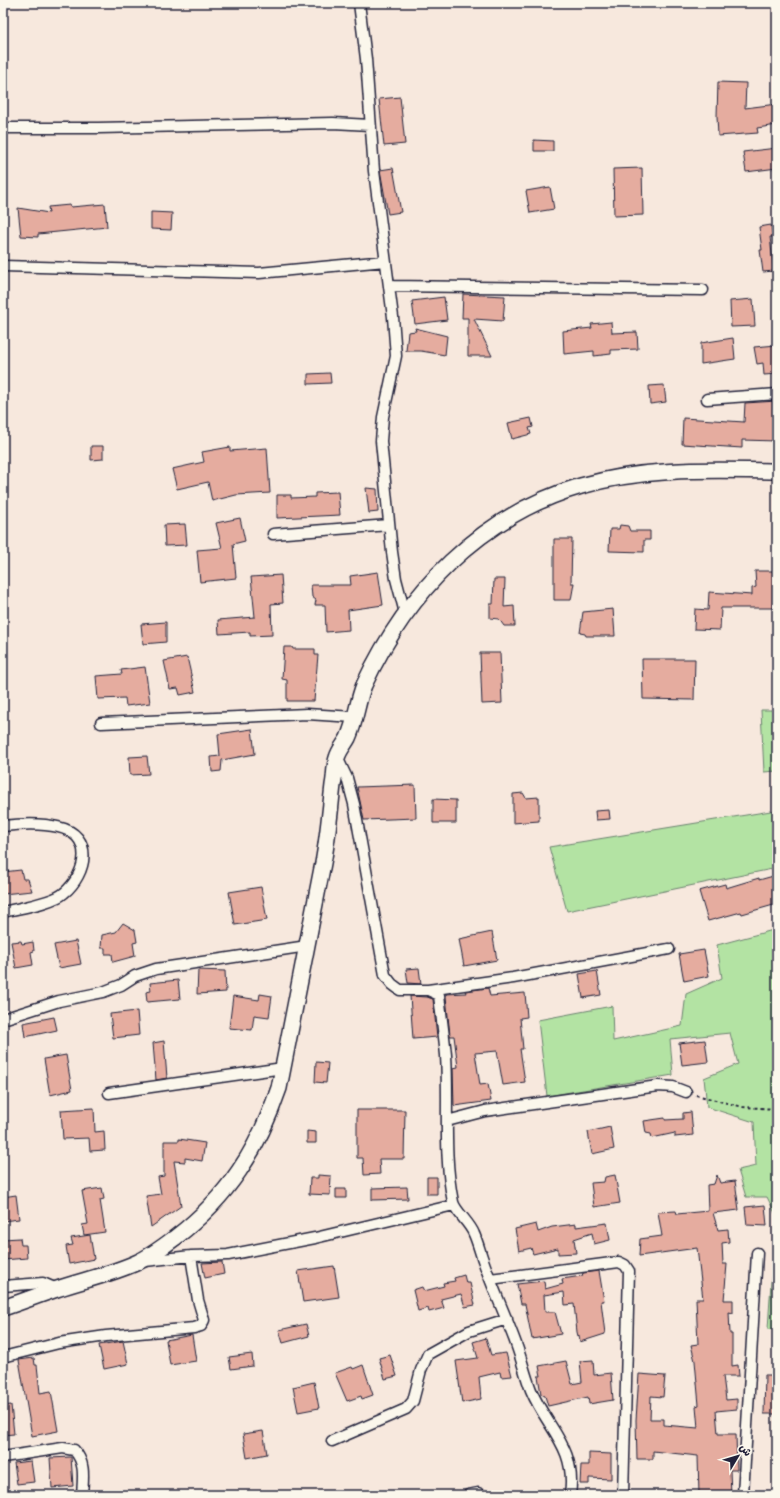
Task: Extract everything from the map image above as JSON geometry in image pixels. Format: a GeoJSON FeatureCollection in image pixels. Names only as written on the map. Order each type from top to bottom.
{"type":"FeatureCollection","features":[{"type":"Feature","properties":{"kind":"main road"},"geometry":{"type":"LineString","coordinates":[[3,1308],[139,1262],[166,1245],[191,1226],[217,1201],[254,1148],[268,1120],[279,1088],[324,858],[337,757],[349,737],[363,688],[375,663],[405,613],[436,576],[467,545],[535,503],[581,486],[632,475],[674,470],[777,471]]}},
{"type":"Feature","properties":{"kind":"street"},"geometry":{"type":"LineString","coordinates":[[360,3],[366,59],[370,125],[396,356],[383,417],[381,441],[396,578],[405,613]]}},
{"type":"Feature","properties":{"kind":"street"},"geometry":{"type":"LineString","coordinates":[[3,128],[113,128],[333,123],[370,125]]}},
{"type":"Feature","properties":{"kind":"street"},"geometry":{"type":"LineString","coordinates":[[3,266],[259,273],[385,261]]}},
{"type":"Feature","properties":{"kind":"street"},"geometry":{"type":"LineString","coordinates":[[389,286],[703,290]]}},
{"type":"Feature","properties":{"kind":"street"},"geometry":{"type":"LineString","coordinates":[[707,399],[777,394]]}},
{"type":"Feature","properties":{"kind":"street"},"geometry":{"type":"LineString","coordinates":[[273,534],[390,525]]}},
{"type":"Feature","properties":{"kind":"street"},"geometry":{"type":"LineString","coordinates":[[101,724],[307,714],[354,717]]}},
{"type":"Feature","properties":{"kind":"street"},"geometry":{"type":"LineString","coordinates":[[337,757],[347,778],[354,804],[385,975],[392,984],[400,990],[428,990],[512,978],[670,949]]}},
{"type":"Feature","properties":{"kind":"street"},"geometry":{"type":"LineString","coordinates":[[3,826],[18,824],[58,827],[72,832],[81,844],[85,860],[78,877],[64,894],[42,903],[3,912]]}},
{"type":"Feature","properties":{"kind":"street"},"geometry":{"type":"LineString","coordinates":[[3,1019],[60,1001],[103,992],[121,985],[135,976],[152,970],[307,946]]}},
{"type":"Feature","properties":{"kind":"street"},"geometry":{"type":"LineString","coordinates":[[428,990],[439,995],[446,1055],[447,1162],[454,1205],[467,1220],[474,1233],[532,1392],[564,1448],[570,1467],[570,1495]]}},
{"type":"Feature","properties":{"kind":"street"},"geometry":{"type":"LineString","coordinates":[[109,1093],[282,1068]]}},
{"type":"Feature","properties":{"kind":"street"},"geometry":{"type":"LineString","coordinates":[[447,1121],[485,1111],[658,1086],[673,1087],[686,1092]]}},
{"type":"Feature","properties":{"kind":"street"},"geometry":{"type":"LineString","coordinates":[[139,1262],[191,1256],[228,1255],[308,1240],[454,1205]]}},
{"type":"Feature","properties":{"kind":"street"},"geometry":{"type":"LineString","coordinates":[[743,1495],[757,1253]]}},
{"type":"Feature","properties":{"kind":"street"},"geometry":{"type":"LineString","coordinates":[[3,1357],[59,1343],[106,1336],[194,1328],[201,1326],[204,1320],[198,1300],[191,1256]]}},
{"type":"Feature","properties":{"kind":"street"},"geometry":{"type":"LineString","coordinates":[[490,1279],[619,1262],[625,1265],[630,1271],[623,1495]]}},
{"type":"Feature","properties":{"kind":"street"},"geometry":{"type":"LineString","coordinates":[[3,1286],[43,1283],[57,1289]]}},
{"type":"Feature","properties":{"kind":"street"},"geometry":{"type":"LineString","coordinates":[[332,1441],[406,1408],[413,1401],[421,1370],[428,1354],[469,1331],[506,1319]]}},
{"type":"Feature","properties":{"kind":"street"},"geometry":{"type":"LineString","coordinates":[[3,1457],[63,1448],[74,1450],[81,1457],[84,1469],[82,1495]]}},
{"type":"Feature","properties":{"kind":"street"},"geometry":{"type":"LineString","coordinates":[[468,1495],[478,1493],[482,1495]]}},
{"type":"Feature","properties":{"kind":"path"},"geometry":{"type":"LineString","coordinates":[[686,1092],[715,1101],[743,1107],[777,1109]]}},
{"type":"Feature","properties":{"kind":"green space"},"geometry":{"type":"Polygon","coordinates":[[[761,710],[777,710],[777,771],[764,772],[761,710]]]}},
{"type":"Feature","properties":{"kind":"green space"},"geometry":{"type":"Polygon","coordinates":[[[777,810],[777,868],[567,911],[549,847],[777,810]]]}},
{"type":"Feature","properties":{"kind":"green space"},"geometry":{"type":"Polygon","coordinates":[[[777,929],[777,1217],[767,1197],[746,1197],[738,1170],[756,1166],[754,1122],[707,1107],[704,1078],[738,1064],[730,1033],[670,1039],[673,1075],[547,1096],[538,1020],[612,1006],[613,1041],[682,1026],[686,994],[722,978],[717,945],[777,929]]]}},
{"type":"Feature","properties":{"kind":"green space"},"geometry":{"type":"Polygon","coordinates":[[[772,1267],[777,1267],[777,1330],[768,1329],[772,1267]]]}},
{"type":"Feature","properties":{"kind":"building"},"geometry":{"type":"Polygon","coordinates":[[[718,82],[746,83],[745,108],[777,104],[777,125],[757,128],[758,133],[718,136],[718,82]]]}},
{"type":"Feature","properties":{"kind":"building"},"geometry":{"type":"Polygon","coordinates":[[[400,97],[405,144],[384,146],[379,99],[400,97]]]}},
{"type":"Feature","properties":{"kind":"building"},"geometry":{"type":"Polygon","coordinates":[[[534,140],[553,141],[553,151],[534,151],[534,140]]]}},
{"type":"Feature","properties":{"kind":"building"},"geometry":{"type":"Polygon","coordinates":[[[777,148],[777,168],[746,172],[743,152],[777,148]]]}},
{"type":"Feature","properties":{"kind":"building"},"geometry":{"type":"Polygon","coordinates":[[[393,168],[401,212],[388,214],[380,170],[393,168]]]}},
{"type":"Feature","properties":{"kind":"building"},"geometry":{"type":"Polygon","coordinates":[[[642,168],[643,215],[614,216],[613,169],[642,168]]]}},
{"type":"Feature","properties":{"kind":"building"},"geometry":{"type":"Polygon","coordinates":[[[550,187],[554,209],[530,213],[526,191],[550,187]]]}},
{"type":"Feature","properties":{"kind":"building"},"geometry":{"type":"Polygon","coordinates":[[[105,204],[107,227],[38,234],[38,237],[21,236],[18,208],[49,213],[48,207],[70,205],[71,207],[105,204]]]}},
{"type":"Feature","properties":{"kind":"building"},"geometry":{"type":"Polygon","coordinates":[[[151,212],[172,213],[171,230],[151,229],[151,212]]]}},
{"type":"Feature","properties":{"kind":"building"},"geometry":{"type":"Polygon","coordinates":[[[771,225],[773,237],[770,237],[774,271],[763,272],[759,227],[771,225]]]}},
{"type":"Feature","properties":{"kind":"building"},"geometry":{"type":"Polygon","coordinates":[[[463,294],[505,296],[503,321],[474,319],[492,356],[468,356],[468,318],[462,318],[463,294]]]}},
{"type":"Feature","properties":{"kind":"building"},"geometry":{"type":"Polygon","coordinates":[[[444,297],[447,320],[415,324],[412,301],[444,297]]]}},
{"type":"Feature","properties":{"kind":"building"},"geometry":{"type":"Polygon","coordinates":[[[753,299],[755,326],[731,327],[730,301],[753,299]]]}},
{"type":"Feature","properties":{"kind":"building"},"geometry":{"type":"Polygon","coordinates":[[[611,322],[612,333],[637,332],[638,349],[611,350],[611,354],[594,356],[594,351],[564,354],[563,331],[592,328],[591,324],[611,322]]]}},
{"type":"Feature","properties":{"kind":"building"},"geometry":{"type":"Polygon","coordinates":[[[415,328],[447,336],[445,355],[421,351],[406,351],[408,332],[416,331],[415,328]]]}},
{"type":"Feature","properties":{"kind":"building"},"geometry":{"type":"Polygon","coordinates":[[[733,338],[735,359],[701,364],[701,343],[733,338]]]}},
{"type":"Feature","properties":{"kind":"building"},"geometry":{"type":"Polygon","coordinates":[[[777,345],[777,374],[764,375],[763,363],[757,364],[754,347],[777,345]]]}},
{"type":"Feature","properties":{"kind":"building"},"geometry":{"type":"Polygon","coordinates":[[[330,373],[331,383],[308,384],[308,374],[330,373]]]}},
{"type":"Feature","properties":{"kind":"building"},"geometry":{"type":"Polygon","coordinates":[[[664,385],[666,402],[650,404],[649,386],[664,385]]]}},
{"type":"Feature","properties":{"kind":"building"},"geometry":{"type":"Polygon","coordinates":[[[777,401],[777,441],[742,440],[742,448],[682,444],[683,418],[744,422],[745,403],[777,401]]]}},
{"type":"Feature","properties":{"kind":"building"},"geometry":{"type":"Polygon","coordinates":[[[531,418],[533,427],[529,428],[531,434],[512,439],[508,423],[531,418]]]}},
{"type":"Feature","properties":{"kind":"building"},"geometry":{"type":"Polygon","coordinates":[[[91,446],[103,446],[103,459],[91,460],[91,446]]]}},
{"type":"Feature","properties":{"kind":"building"},"geometry":{"type":"Polygon","coordinates":[[[230,447],[230,451],[267,448],[270,493],[236,495],[212,501],[208,482],[177,489],[172,469],[204,462],[202,452],[230,447]]]}},
{"type":"Feature","properties":{"kind":"building"},"geometry":{"type":"Polygon","coordinates":[[[366,488],[377,489],[378,512],[369,513],[366,488]]]}},
{"type":"Feature","properties":{"kind":"building"},"geometry":{"type":"Polygon","coordinates":[[[338,492],[340,515],[277,518],[277,495],[291,495],[291,498],[315,497],[315,493],[338,492]]]}},
{"type":"Feature","properties":{"kind":"building"},"geometry":{"type":"Polygon","coordinates":[[[240,518],[245,541],[233,544],[236,578],[200,582],[197,550],[222,548],[216,523],[240,518]]]}},
{"type":"Feature","properties":{"kind":"building"},"geometry":{"type":"Polygon","coordinates":[[[185,524],[187,545],[165,546],[164,525],[185,524]]]}},
{"type":"Feature","properties":{"kind":"building"},"geometry":{"type":"Polygon","coordinates":[[[620,525],[628,526],[630,531],[650,531],[650,540],[644,540],[644,552],[609,551],[610,529],[619,529],[620,525]]]}},
{"type":"Feature","properties":{"kind":"building"},"geometry":{"type":"Polygon","coordinates":[[[554,539],[572,539],[571,583],[574,583],[571,600],[554,600],[554,539]]]}},
{"type":"Feature","properties":{"kind":"building"},"geometry":{"type":"Polygon","coordinates":[[[755,571],[777,571],[777,600],[774,600],[773,608],[721,608],[720,630],[694,629],[695,609],[708,610],[709,592],[752,595],[752,588],[756,587],[755,571]]]}},
{"type":"Feature","properties":{"kind":"building"},"geometry":{"type":"Polygon","coordinates":[[[378,572],[383,605],[348,610],[349,630],[326,632],[325,605],[315,605],[316,600],[312,597],[311,585],[351,585],[350,576],[378,572]]]}},
{"type":"Feature","properties":{"kind":"building"},"geometry":{"type":"Polygon","coordinates":[[[281,575],[283,603],[271,604],[272,635],[250,636],[250,632],[219,634],[218,620],[255,617],[251,577],[281,575]]]}},
{"type":"Feature","properties":{"kind":"building"},"geometry":{"type":"Polygon","coordinates":[[[494,579],[505,579],[504,607],[514,606],[515,626],[504,626],[499,619],[490,618],[490,604],[493,604],[494,579]]]}},
{"type":"Feature","properties":{"kind":"building"},"geometry":{"type":"Polygon","coordinates":[[[613,609],[615,636],[586,636],[585,634],[580,633],[583,612],[613,609]]]}},
{"type":"Feature","properties":{"kind":"building"},"geometry":{"type":"Polygon","coordinates":[[[166,622],[166,642],[143,644],[141,624],[166,622]]]}},
{"type":"Feature","properties":{"kind":"building"},"geometry":{"type":"Polygon","coordinates":[[[284,647],[292,647],[293,649],[315,649],[315,655],[318,655],[314,701],[287,701],[287,680],[282,679],[284,647]]]}},
{"type":"Feature","properties":{"kind":"building"},"geometry":{"type":"Polygon","coordinates":[[[480,653],[500,653],[502,703],[482,704],[480,653]]]}},
{"type":"Feature","properties":{"kind":"building"},"geometry":{"type":"Polygon","coordinates":[[[187,657],[195,692],[180,695],[178,688],[170,689],[164,661],[187,657]]]}},
{"type":"Feature","properties":{"kind":"building"},"geometry":{"type":"Polygon","coordinates":[[[642,659],[695,659],[694,700],[643,699],[642,659]]]}},
{"type":"Feature","properties":{"kind":"building"},"geometry":{"type":"Polygon","coordinates":[[[145,667],[150,703],[126,706],[125,698],[98,699],[96,676],[122,674],[121,670],[145,667]]]}},
{"type":"Feature","properties":{"kind":"building"},"geometry":{"type":"Polygon","coordinates":[[[252,729],[255,754],[222,760],[221,771],[212,772],[211,757],[220,756],[218,734],[252,729]]]}},
{"type":"Feature","properties":{"kind":"building"},"geometry":{"type":"Polygon","coordinates":[[[147,756],[149,774],[130,775],[129,757],[147,756]]]}},
{"type":"Feature","properties":{"kind":"building"},"geometry":{"type":"Polygon","coordinates":[[[415,785],[416,818],[364,820],[357,787],[415,785]]]}},
{"type":"Feature","properties":{"kind":"building"},"geometry":{"type":"Polygon","coordinates":[[[523,793],[526,798],[539,797],[539,821],[513,823],[513,794],[523,793]]]}},
{"type":"Feature","properties":{"kind":"building"},"geometry":{"type":"Polygon","coordinates":[[[433,799],[456,800],[456,823],[433,823],[433,799]]]}},
{"type":"Feature","properties":{"kind":"building"},"geometry":{"type":"Polygon","coordinates":[[[609,810],[610,819],[596,820],[595,811],[609,810]]]}},
{"type":"Feature","properties":{"kind":"building"},"geometry":{"type":"Polygon","coordinates":[[[21,870],[23,879],[28,879],[32,891],[3,894],[3,872],[21,870]]]}},
{"type":"Feature","properties":{"kind":"building"},"geometry":{"type":"Polygon","coordinates":[[[777,875],[777,904],[742,914],[741,912],[708,921],[699,891],[725,884],[726,888],[759,878],[759,880],[777,875]]]}},
{"type":"Feature","properties":{"kind":"building"},"geometry":{"type":"Polygon","coordinates":[[[261,887],[267,920],[235,925],[229,892],[261,887]]]}},
{"type":"Feature","properties":{"kind":"building"},"geometry":{"type":"Polygon","coordinates":[[[123,923],[135,930],[137,942],[133,943],[135,956],[113,962],[112,954],[105,954],[105,948],[101,948],[102,935],[116,932],[123,923]]]}},
{"type":"Feature","properties":{"kind":"building"},"geometry":{"type":"Polygon","coordinates":[[[492,932],[497,960],[464,966],[459,939],[492,932]]]}},
{"type":"Feature","properties":{"kind":"building"},"geometry":{"type":"Polygon","coordinates":[[[21,941],[22,944],[33,942],[34,951],[31,952],[33,965],[16,968],[11,942],[21,941]]]}},
{"type":"Feature","properties":{"kind":"building"},"geometry":{"type":"Polygon","coordinates":[[[76,941],[81,964],[59,968],[54,945],[76,941]]]}},
{"type":"Feature","properties":{"kind":"building"},"geometry":{"type":"Polygon","coordinates":[[[704,950],[709,976],[684,981],[679,954],[704,950]]]}},
{"type":"Feature","properties":{"kind":"building"},"geometry":{"type":"Polygon","coordinates":[[[419,968],[421,984],[408,983],[406,969],[419,968]]]}},
{"type":"Feature","properties":{"kind":"building"},"geometry":{"type":"Polygon","coordinates":[[[198,970],[225,971],[226,992],[197,994],[198,970]]]}},
{"type":"Feature","properties":{"kind":"building"},"geometry":{"type":"Polygon","coordinates":[[[597,971],[601,995],[583,998],[579,974],[597,971]]]}},
{"type":"Feature","properties":{"kind":"building"},"geometry":{"type":"Polygon","coordinates":[[[178,980],[180,999],[147,1002],[146,992],[151,991],[150,983],[178,980]]]}},
{"type":"Feature","properties":{"kind":"building"},"geometry":{"type":"Polygon","coordinates":[[[488,988],[490,996],[525,993],[527,1017],[520,1018],[523,1049],[520,1049],[525,1082],[503,1085],[497,1051],[475,1053],[480,1085],[488,1084],[491,1101],[454,1106],[453,1068],[458,1067],[454,1036],[450,1036],[446,994],[466,993],[465,991],[488,988]]]}},
{"type":"Feature","properties":{"kind":"building"},"geometry":{"type":"Polygon","coordinates":[[[260,994],[272,996],[269,1017],[254,1015],[252,1030],[229,1028],[233,996],[259,1000],[260,994]]]}},
{"type":"Feature","properties":{"kind":"building"},"geometry":{"type":"Polygon","coordinates":[[[410,996],[427,997],[433,999],[437,1037],[413,1039],[410,996]]]}},
{"type":"Feature","properties":{"kind":"building"},"geometry":{"type":"Polygon","coordinates":[[[137,1011],[139,1035],[113,1038],[110,1014],[137,1011]]]}},
{"type":"Feature","properties":{"kind":"building"},"geometry":{"type":"Polygon","coordinates":[[[54,1017],[57,1030],[25,1037],[23,1023],[54,1017]]]}},
{"type":"Feature","properties":{"kind":"building"},"geometry":{"type":"Polygon","coordinates":[[[705,1040],[708,1062],[682,1065],[679,1043],[705,1040]]]}},
{"type":"Feature","properties":{"kind":"building"},"geometry":{"type":"Polygon","coordinates":[[[164,1041],[167,1078],[156,1080],[153,1043],[164,1041]]]}},
{"type":"Feature","properties":{"kind":"building"},"geometry":{"type":"Polygon","coordinates":[[[66,1055],[72,1090],[50,1095],[44,1059],[66,1055]]]}},
{"type":"Feature","properties":{"kind":"building"},"geometry":{"type":"Polygon","coordinates":[[[316,1062],[328,1063],[326,1083],[315,1082],[316,1062]]]}},
{"type":"Feature","properties":{"kind":"building"},"geometry":{"type":"Polygon","coordinates":[[[94,1108],[95,1132],[104,1131],[105,1150],[90,1151],[89,1138],[63,1139],[61,1110],[94,1108]]]}},
{"type":"Feature","properties":{"kind":"building"},"geometry":{"type":"Polygon","coordinates":[[[357,1110],[405,1110],[404,1159],[379,1159],[380,1174],[364,1175],[363,1158],[357,1158],[357,1110]]]}},
{"type":"Feature","properties":{"kind":"building"},"geometry":{"type":"Polygon","coordinates":[[[691,1112],[693,1135],[675,1137],[675,1133],[652,1138],[651,1134],[646,1133],[644,1121],[665,1118],[665,1120],[683,1119],[683,1113],[691,1112]]]}},
{"type":"Feature","properties":{"kind":"building"},"geometry":{"type":"Polygon","coordinates":[[[610,1127],[614,1149],[592,1154],[588,1132],[610,1127]]]}},
{"type":"Feature","properties":{"kind":"building"},"geometry":{"type":"Polygon","coordinates":[[[307,1131],[316,1132],[316,1143],[307,1143],[307,1131]]]}},
{"type":"Feature","properties":{"kind":"building"},"geometry":{"type":"Polygon","coordinates":[[[179,1139],[205,1143],[202,1161],[185,1158],[185,1162],[174,1161],[181,1206],[151,1227],[146,1196],[161,1194],[158,1177],[164,1176],[164,1141],[179,1141],[179,1139]]]}},
{"type":"Feature","properties":{"kind":"building"},"geometry":{"type":"Polygon","coordinates":[[[318,1175],[331,1176],[330,1195],[309,1194],[310,1178],[318,1178],[318,1175]]]}},
{"type":"Feature","properties":{"kind":"building"},"geometry":{"type":"Polygon","coordinates":[[[615,1175],[620,1203],[594,1207],[591,1183],[604,1182],[605,1177],[615,1175]]]}},
{"type":"Feature","properties":{"kind":"building"},"geometry":{"type":"Polygon","coordinates":[[[717,1175],[720,1183],[735,1181],[739,1210],[713,1213],[718,1230],[728,1229],[729,1242],[722,1243],[723,1264],[727,1264],[724,1300],[733,1300],[733,1313],[729,1312],[730,1334],[732,1334],[732,1366],[738,1365],[739,1376],[723,1376],[726,1400],[737,1399],[737,1409],[716,1411],[718,1434],[736,1434],[737,1470],[730,1470],[731,1495],[699,1495],[698,1456],[653,1451],[653,1459],[637,1459],[636,1420],[639,1374],[665,1376],[663,1397],[651,1396],[650,1419],[664,1419],[664,1425],[698,1428],[696,1406],[699,1405],[695,1361],[691,1345],[698,1344],[696,1299],[703,1299],[697,1248],[639,1256],[640,1239],[662,1236],[658,1212],[676,1211],[677,1214],[708,1211],[707,1185],[714,1184],[717,1175]]]}},
{"type":"Feature","properties":{"kind":"building"},"geometry":{"type":"Polygon","coordinates":[[[427,1177],[437,1177],[437,1194],[427,1194],[427,1177]]]}},
{"type":"Feature","properties":{"kind":"building"},"geometry":{"type":"Polygon","coordinates":[[[407,1187],[408,1199],[372,1200],[372,1188],[407,1187]]]}},
{"type":"Feature","properties":{"kind":"building"},"geometry":{"type":"Polygon","coordinates":[[[102,1188],[104,1199],[100,1200],[105,1232],[84,1235],[82,1225],[88,1224],[82,1191],[102,1188]]]}},
{"type":"Feature","properties":{"kind":"building"},"geometry":{"type":"Polygon","coordinates":[[[336,1189],[346,1189],[346,1198],[336,1198],[336,1189]]]}},
{"type":"Feature","properties":{"kind":"building"},"geometry":{"type":"Polygon","coordinates":[[[16,1195],[19,1219],[3,1221],[3,1197],[16,1195]]]}},
{"type":"Feature","properties":{"kind":"building"},"geometry":{"type":"Polygon","coordinates":[[[765,1205],[767,1226],[747,1225],[745,1207],[765,1205]]]}},
{"type":"Feature","properties":{"kind":"building"},"geometry":{"type":"Polygon","coordinates":[[[607,1223],[610,1240],[594,1244],[592,1233],[574,1239],[576,1253],[558,1254],[558,1248],[533,1254],[531,1248],[519,1251],[515,1229],[536,1224],[538,1232],[552,1227],[576,1224],[576,1227],[607,1223]]]}},
{"type":"Feature","properties":{"kind":"building"},"geometry":{"type":"Polygon","coordinates":[[[90,1235],[94,1259],[69,1264],[66,1246],[73,1245],[71,1238],[90,1235]]]}},
{"type":"Feature","properties":{"kind":"building"},"geometry":{"type":"Polygon","coordinates":[[[20,1238],[21,1245],[26,1245],[27,1258],[3,1260],[3,1239],[20,1238]]]}},
{"type":"Feature","properties":{"kind":"building"},"geometry":{"type":"Polygon","coordinates":[[[222,1262],[224,1274],[205,1278],[202,1263],[222,1262]]]}},
{"type":"Feature","properties":{"kind":"building"},"geometry":{"type":"Polygon","coordinates":[[[334,1266],[339,1297],[303,1302],[298,1271],[334,1266]]]}},
{"type":"Feature","properties":{"kind":"building"},"geometry":{"type":"Polygon","coordinates":[[[599,1271],[604,1301],[601,1301],[605,1334],[580,1342],[577,1332],[574,1304],[565,1305],[564,1292],[544,1295],[545,1312],[555,1312],[561,1334],[532,1339],[525,1304],[521,1304],[517,1284],[544,1281],[545,1289],[563,1284],[562,1279],[582,1276],[583,1273],[599,1271]]]}},
{"type":"Feature","properties":{"kind":"building"},"geometry":{"type":"Polygon","coordinates":[[[464,1275],[466,1283],[470,1283],[475,1305],[465,1307],[461,1294],[441,1299],[444,1308],[429,1312],[428,1308],[418,1311],[413,1290],[422,1287],[424,1291],[444,1286],[443,1283],[455,1281],[454,1278],[464,1275]]]}},
{"type":"Feature","properties":{"kind":"building"},"geometry":{"type":"Polygon","coordinates":[[[306,1324],[309,1336],[283,1343],[279,1330],[306,1324]]]}},
{"type":"Feature","properties":{"kind":"building"},"geometry":{"type":"Polygon","coordinates":[[[192,1335],[196,1361],[170,1365],[166,1340],[192,1335]]]}},
{"type":"Feature","properties":{"kind":"building"},"geometry":{"type":"Polygon","coordinates":[[[486,1338],[491,1355],[506,1353],[512,1376],[501,1377],[500,1372],[479,1377],[481,1399],[462,1403],[456,1361],[478,1358],[473,1342],[486,1338]]]}},
{"type":"Feature","properties":{"kind":"building"},"geometry":{"type":"Polygon","coordinates":[[[123,1341],[128,1364],[104,1369],[99,1345],[123,1341]]]}},
{"type":"Feature","properties":{"kind":"building"},"geometry":{"type":"Polygon","coordinates":[[[252,1354],[253,1366],[231,1369],[229,1357],[252,1354]]]}},
{"type":"Feature","properties":{"kind":"building"},"geometry":{"type":"Polygon","coordinates":[[[390,1355],[397,1376],[385,1379],[379,1358],[390,1355]]]}},
{"type":"Feature","properties":{"kind":"building"},"geometry":{"type":"Polygon","coordinates":[[[34,1358],[35,1365],[37,1365],[40,1393],[51,1391],[58,1431],[32,1436],[19,1360],[34,1358]]]}},
{"type":"Feature","properties":{"kind":"building"},"geometry":{"type":"Polygon","coordinates":[[[593,1360],[594,1375],[611,1373],[613,1400],[589,1404],[588,1397],[548,1406],[545,1396],[541,1394],[538,1376],[541,1376],[539,1366],[566,1361],[572,1384],[582,1382],[580,1361],[593,1360]]]}},
{"type":"Feature","properties":{"kind":"building"},"geometry":{"type":"Polygon","coordinates":[[[363,1365],[373,1395],[362,1399],[361,1396],[347,1401],[335,1373],[363,1365]]]}},
{"type":"Feature","properties":{"kind":"building"},"geometry":{"type":"Polygon","coordinates":[[[765,1375],[777,1375],[777,1414],[764,1414],[765,1375]]]}},
{"type":"Feature","properties":{"kind":"building"},"geometry":{"type":"Polygon","coordinates":[[[314,1382],[319,1408],[298,1412],[293,1387],[314,1382]]]}},
{"type":"Feature","properties":{"kind":"building"},"geometry":{"type":"Polygon","coordinates":[[[11,1405],[14,1434],[3,1435],[3,1406],[11,1405]]]}},
{"type":"Feature","properties":{"kind":"building"},"geometry":{"type":"Polygon","coordinates":[[[263,1431],[267,1454],[247,1458],[243,1434],[263,1431]]]}},
{"type":"Feature","properties":{"kind":"building"},"geometry":{"type":"Polygon","coordinates":[[[589,1453],[611,1454],[611,1479],[589,1478],[589,1484],[580,1484],[581,1465],[589,1465],[589,1453]]]}},
{"type":"Feature","properties":{"kind":"building"},"geometry":{"type":"Polygon","coordinates":[[[71,1457],[73,1486],[52,1488],[50,1458],[71,1457]]]}},
{"type":"Feature","properties":{"kind":"building"},"geometry":{"type":"Polygon","coordinates":[[[31,1461],[34,1482],[17,1484],[14,1463],[31,1461]]]}}]}
